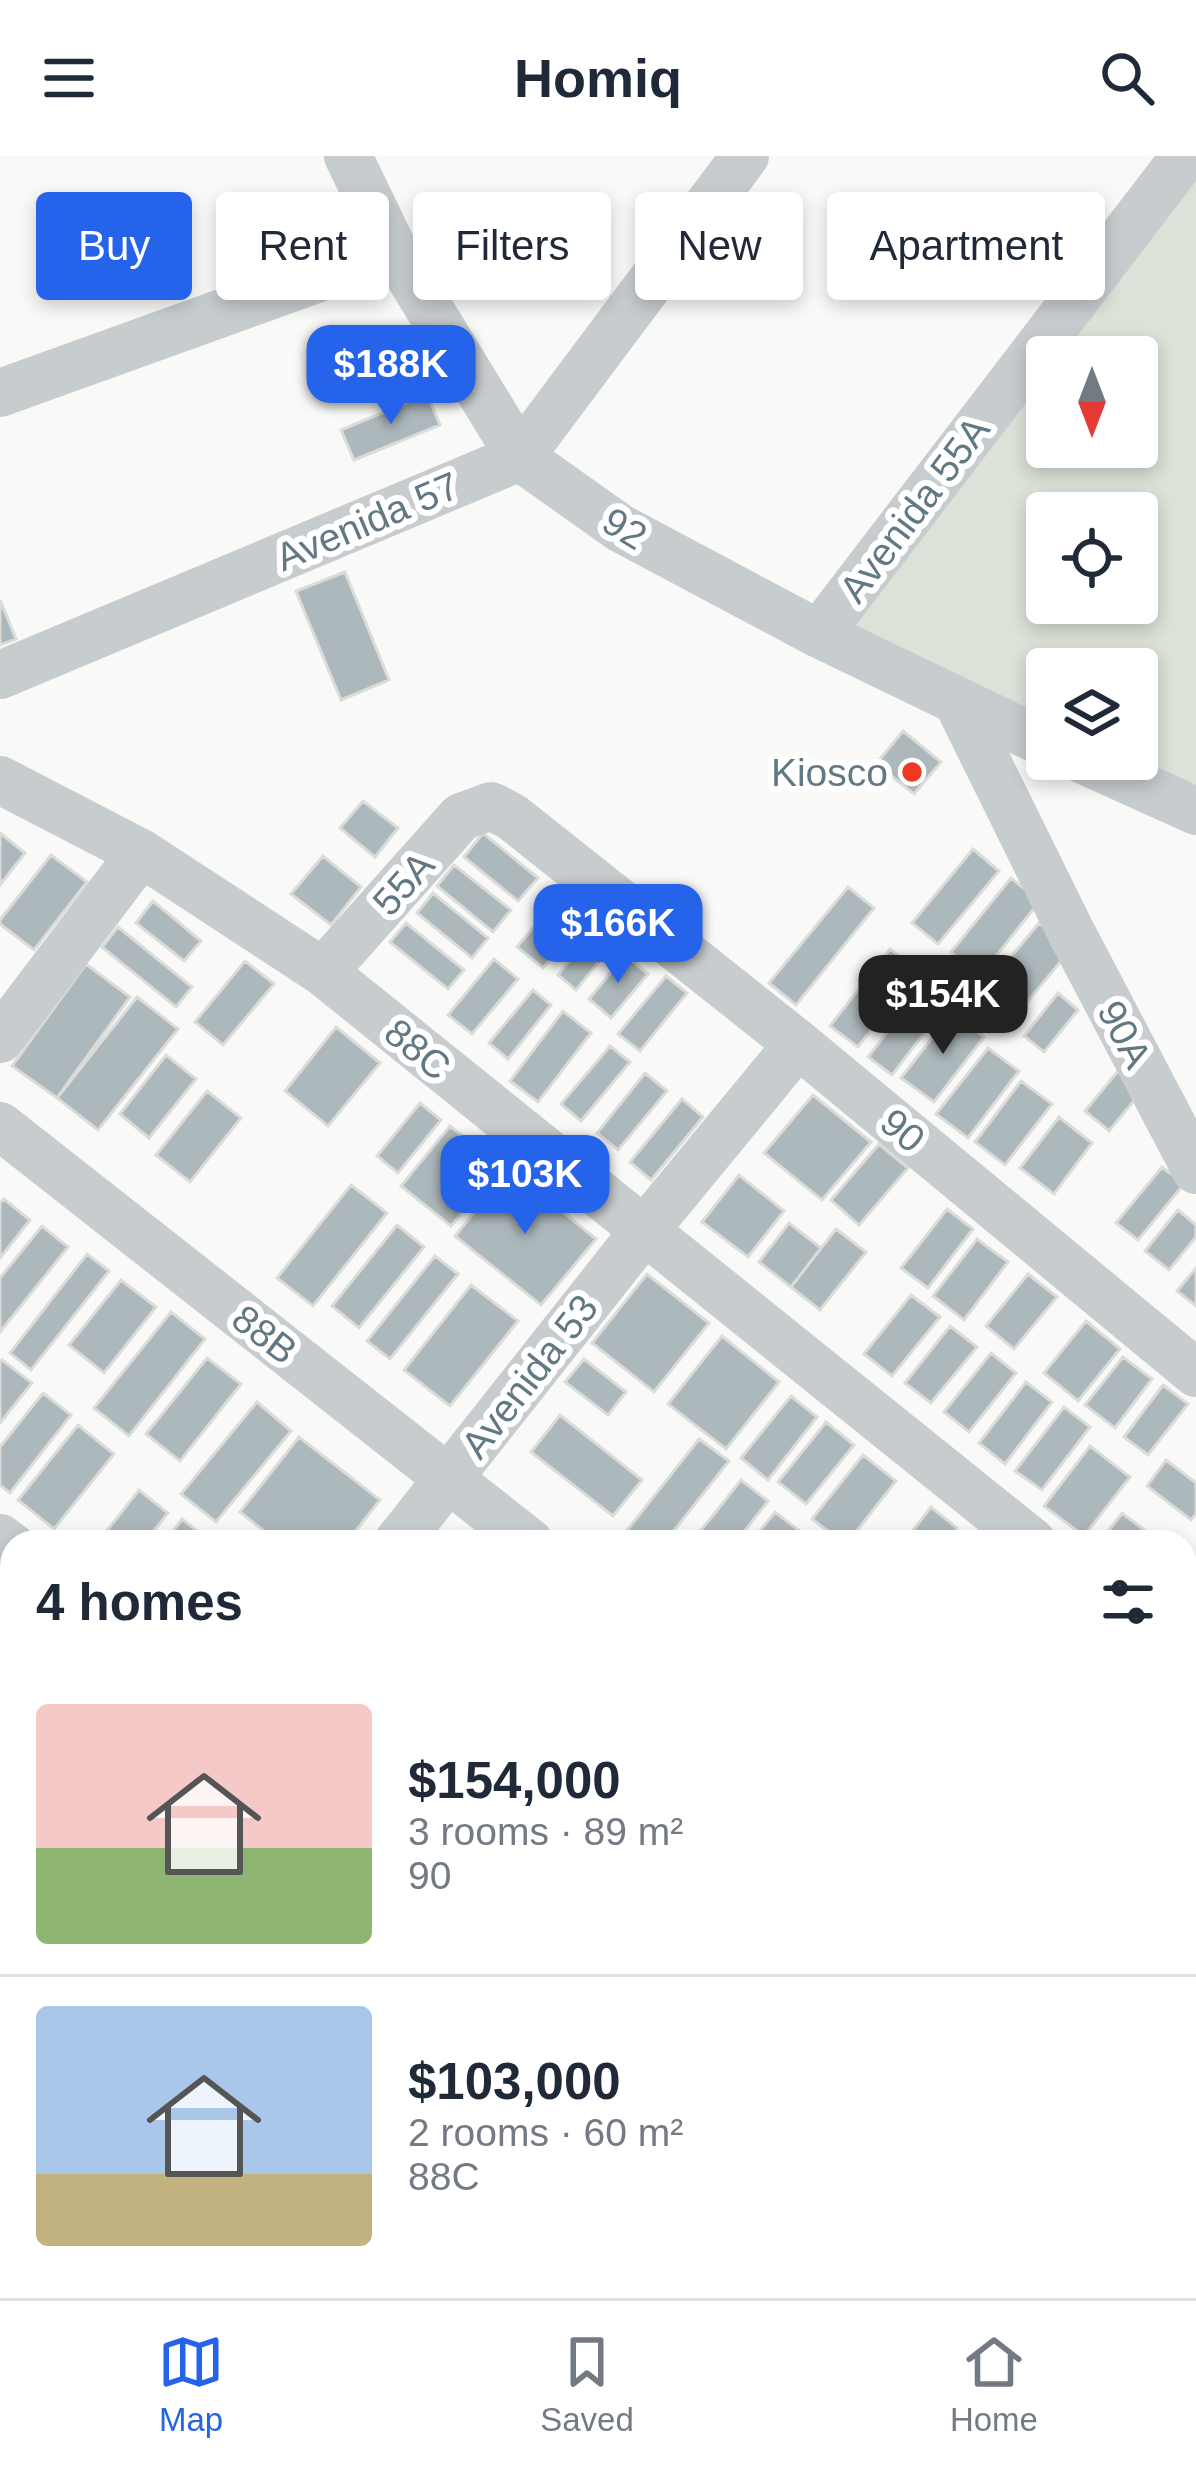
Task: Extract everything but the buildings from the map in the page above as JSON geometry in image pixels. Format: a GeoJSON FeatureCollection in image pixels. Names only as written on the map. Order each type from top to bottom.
{"type":"FeatureCollection","features":[{"type":"Feature","properties":{"kind":"street"},"geometry":{"type":"LineString","coordinates":[[520,458],[745,156]]}},
{"type":"Feature","properties":{"kind":"street","name":"Avenida 55A"},"geometry":{"type":"LineString","coordinates":[[819,634],[1185,156]]}},
{"type":"Feature","properties":{"kind":"street","name":"92"},"geometry":{"type":"LineString","coordinates":[[368,168],[394,251],[520,458],[620,528],[819,634],[1026,734]]}},
{"type":"Feature","properties":{"kind":"street"},"geometry":{"type":"LineString","coordinates":[[0,393],[394,251]]}},
{"type":"Feature","properties":{"kind":"street","name":"Avenida 57"},"geometry":{"type":"LineString","coordinates":[[0,675],[520,458]]}},
{"type":"Feature","properties":{"kind":"street","name":"90A"},"geometry":{"type":"LineString","coordinates":[[958,703],[1071,932],[1191,1150]]}},
{"type":"Feature","properties":{"kind":"street"},"geometry":{"type":"LineString","coordinates":[[1127,780],[1196,811]]}},
{"type":"Feature","properties":{"kind":"street","name":"88C"},"geometry":{"type":"LineString","coordinates":[[0,781],[140,853],[323,972],[1016,1530]]}},
{"type":"Feature","properties":{"kind":"street","name":"55A"},"geometry":{"type":"LineString","coordinates":[[323,972],[461,817],[491,806]]}},
{"type":"Feature","properties":{"kind":"street","name":"90"},"geometry":{"type":"LineString","coordinates":[[491,806],[798,1044],[1196,1373]]}},
{"type":"Feature","properties":{"kind":"street"},"geometry":{"type":"LineString","coordinates":[[0,1039],[140,853]]}},
{"type":"Feature","properties":{"kind":"street","name":"Avenida 53"},"geometry":{"type":"LineString","coordinates":[[407,1530],[798,1044]]}},
{"type":"Feature","properties":{"kind":"street","name":"88B"},"geometry":{"type":"LineString","coordinates":[[0,1126],[514,1530]]}},
{"type":"Feature","properties":{"kind":"shaded area"},"geometry":{"type":"Polygon","coordinates":[[[1196,156],[1196,811],[1158,778],[1158,648],[1026,648],[1026,734],[819,634],[1026,372],[1026,468],[1158,468],[1158,336],[1054,336],[1082,300],[1105,300],[1105,271],[1196,156]]]}},
{"type":"Feature","properties":{"kind":"place","name":"Kiosco"},"geometry":{"type":"Point","coordinates":[912,772]}}]}
